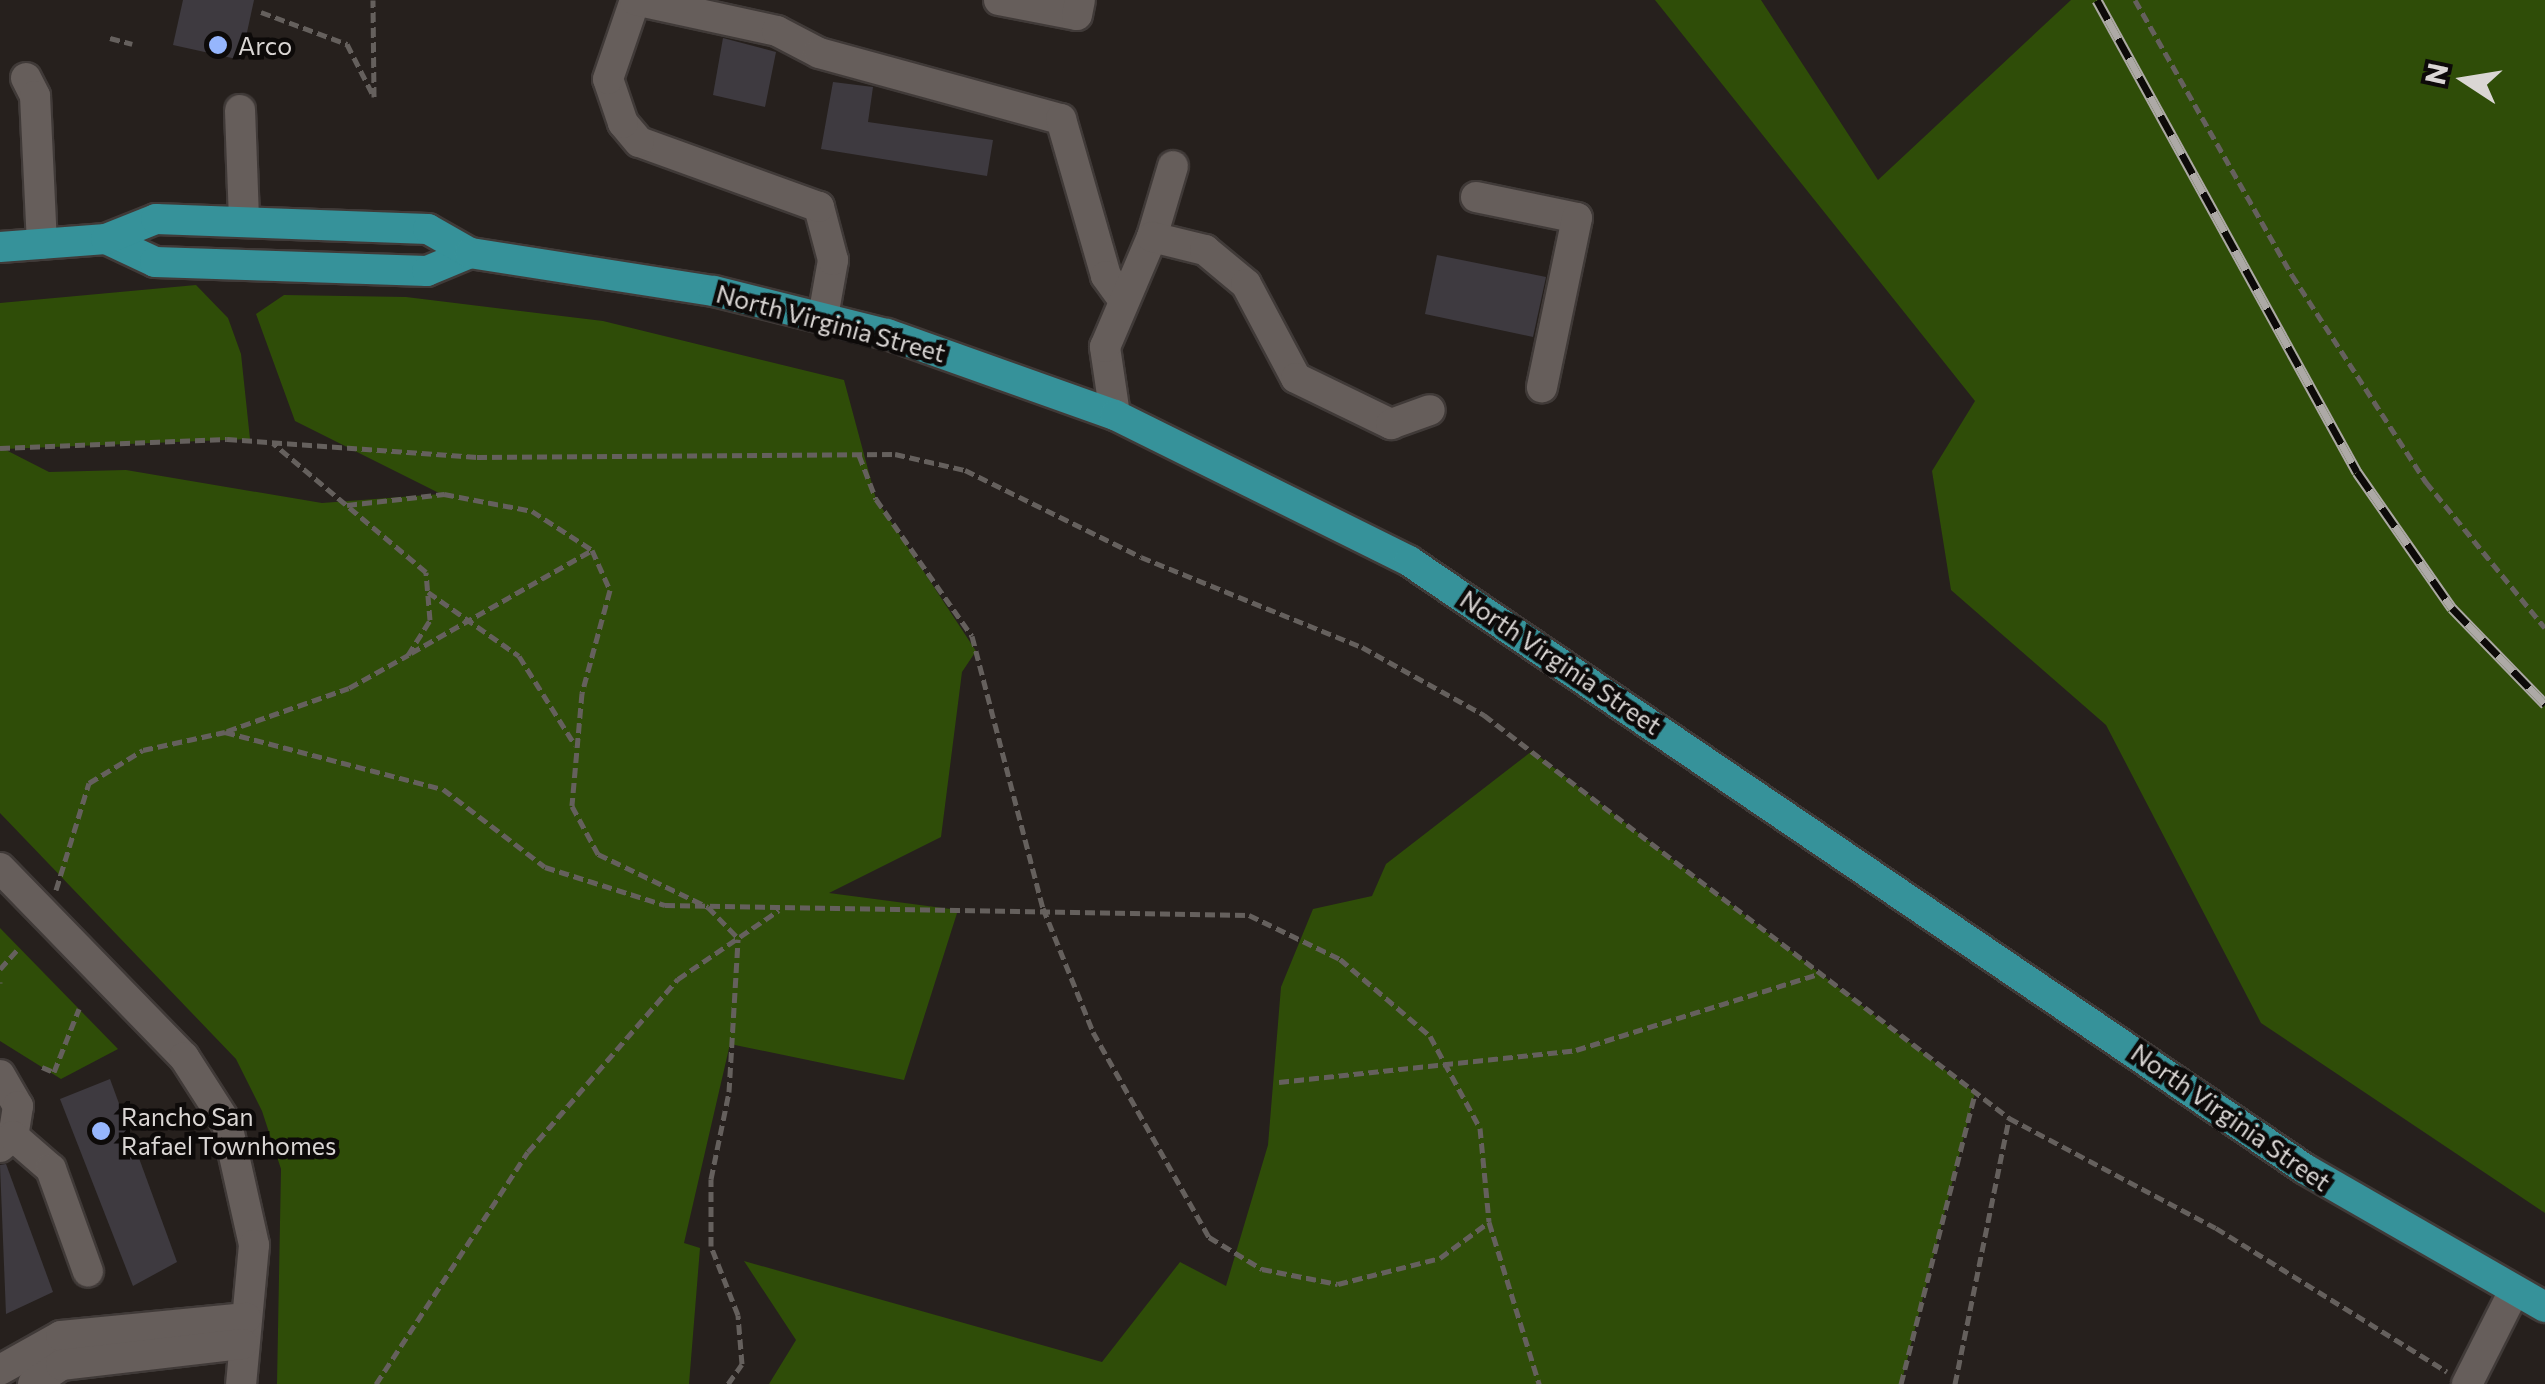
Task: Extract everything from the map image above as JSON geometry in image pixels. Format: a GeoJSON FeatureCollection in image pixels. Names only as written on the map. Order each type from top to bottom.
{"type":"FeatureCollection","features":[{"type":"Feature","properties":{"kind":"main road","name":"North Virginia Street"},"geometry":{"type":"LineString","coordinates":[[3,245],[106,239],[156,219],[244,218],[428,229],[470,253],[823,317],[1115,415],[1409,561],[2305,1169],[2545,1307]]}},
{"type":"Feature","properties":{"kind":"main road","name":"North Virginia Street"},"geometry":{"type":"LineString","coordinates":[[106,239],[156,262],[427,271],[470,253]]}},
{"type":"Feature","properties":{"kind":"street"},"geometry":{"type":"LineString","coordinates":[[823,317],[833,260],[819,207],[639,142],[623,123],[608,79],[635,0],[777,31],[819,54],[1061,120],[1106,276],[1120,295]]}},
{"type":"Feature","properties":{"kind":"street"},"geometry":{"type":"LineString","coordinates":[[999,0],[1077,14],[1080,0]]}},
{"type":"Feature","properties":{"kind":"street"},"geometry":{"type":"LineString","coordinates":[[26,78],[35,96],[42,244]]}},
{"type":"Feature","properties":{"kind":"street"},"geometry":{"type":"LineString","coordinates":[[240,110],[244,218]]}},
{"type":"Feature","properties":{"kind":"street"},"geometry":{"type":"LineString","coordinates":[[1115,415],[1105,346],[1120,295],[1152,237],[1173,166]]}},
{"type":"Feature","properties":{"kind":"street"},"geometry":{"type":"LineString","coordinates":[[1476,198],[1577,218],[1542,387]]}},
{"type":"Feature","properties":{"kind":"street"},"geometry":{"type":"LineString","coordinates":[[1152,237],[1205,250],[1246,284],[1296,378],[1391,424],[1430,410]]}},
{"type":"Feature","properties":{"kind":"street"},"geometry":{"type":"LineString","coordinates":[[0,868],[184,1057],[227,1124],[251,1202],[241,1384]]}},
{"type":"Feature","properties":{"kind":"street"},"geometry":{"type":"LineString","coordinates":[[0,1075],[10,1130],[51,1168],[88,1272]]}},
{"type":"Feature","properties":{"kind":"street"},"geometry":{"type":"LineString","coordinates":[[2467,1384],[2514,1291]]}},
{"type":"Feature","properties":{"kind":"street"},"geometry":{"type":"LineString","coordinates":[[8,1384],[0,1372],[61,1336],[245,1331]]}},
{"type":"Feature","properties":{"kind":"street"},"geometry":{"type":"LineString","coordinates":[[34,1384],[60,1366],[245,1331]]}},
{"type":"Feature","properties":{"kind":"path"},"geometry":{"type":"LineString","coordinates":[[261,12],[346,44],[374,97],[372,0]]}},
{"type":"Feature","properties":{"kind":"path"},"geometry":{"type":"LineString","coordinates":[[2135,0],[2292,275],[2426,482],[2545,628]]}},
{"type":"Feature","properties":{"kind":"path"},"geometry":{"type":"LineString","coordinates":[[110,38],[132,44]]}},
{"type":"Feature","properties":{"kind":"path"},"geometry":{"type":"LineString","coordinates":[[273,443],[426,572],[430,620],[408,655]]}},
{"type":"Feature","properties":{"kind":"path"},"geometry":{"type":"LineString","coordinates":[[0,448],[273,443],[477,457],[859,455],[965,470],[1140,558],[1362,647],[1484,715],[2009,1118],[2216,1228],[2388,1342],[2467,1384]]}},
{"type":"Feature","properties":{"kind":"path"},"geometry":{"type":"LineString","coordinates":[[859,455],[876,499],[972,636],[1043,908],[1092,1032],[1209,1237],[1262,1269],[1338,1284],[1440,1258],[1488,1222]]}},
{"type":"Feature","properties":{"kind":"path"},"geometry":{"type":"LineString","coordinates":[[348,504],[462,498],[532,511],[592,550],[610,590],[577,748],[572,806],[598,854],[708,906],[738,938],[729,1092],[711,1179],[711,1246],[738,1315],[742,1364],[728,1384]]}},
{"type":"Feature","properties":{"kind":"path"},"geometry":{"type":"LineString","coordinates":[[50,919],[89,783],[143,750],[224,732],[348,688],[592,550]]}},
{"type":"Feature","properties":{"kind":"path"},"geometry":{"type":"LineString","coordinates":[[428,592],[472,618],[519,656],[577,748]]}},
{"type":"Feature","properties":{"kind":"path"},"geometry":{"type":"LineString","coordinates":[[224,732],[443,789],[544,868],[665,905],[1043,908],[1249,915],[1340,959],[1430,1036],[1480,1128],[1488,1222],[1538,1384]]}},
{"type":"Feature","properties":{"kind":"path"},"geometry":{"type":"LineString","coordinates":[[376,1384],[528,1152],[678,979],[781,908]]}},
{"type":"Feature","properties":{"kind":"path"},"geometry":{"type":"LineString","coordinates":[[0,969],[18,948]]}},
{"type":"Feature","properties":{"kind":"path"},"geometry":{"type":"LineString","coordinates":[[1279,1082],[1447,1069],[1576,1050],[1821,973]]}},
{"type":"Feature","properties":{"kind":"path"},"geometry":{"type":"LineString","coordinates":[[42,1067],[54,1072],[79,1009]]}},
{"type":"Feature","properties":{"kind":"path"},"geometry":{"type":"LineString","coordinates":[[1901,1384],[1976,1092]]}},
{"type":"Feature","properties":{"kind":"path"},"geometry":{"type":"LineString","coordinates":[[1955,1384],[2009,1118]]}},
{"type":"Feature","properties":{"kind":"green space"},"geometry":{"type":"Polygon","coordinates":[[[1655,0],[1761,0],[1878,180],[2071,0],[2545,0],[2545,1213],[2261,1023],[2106,725],[1951,590],[1932,471],[1975,401],[1655,0]]]}},
{"type":"Feature","properties":{"kind":"green space"},"geometry":{"type":"Polygon","coordinates":[[[196,285],[228,318],[241,354],[250,439],[4,449],[49,472],[126,470],[322,503],[441,494],[295,421],[256,314],[284,295],[406,297],[603,321],[844,380],[876,499],[976,651],[962,672],[941,837],[829,893],[958,910],[904,1080],[730,1044],[684,1243],[700,1248],[689,1384],[277,1384],[281,1169],[262,1111],[236,1059],[0,813],[0,303],[196,285]]]}},
{"type":"Feature","properties":{"kind":"green space"},"geometry":{"type":"Polygon","coordinates":[[[1532,751],[1975,1093],[1901,1384],[769,1384],[796,1340],[744,1261],[1102,1362],[1180,1262],[1226,1286],[1268,1145],[1281,987],[1313,909],[1372,896],[1386,864],[1532,751]]]}},
{"type":"Feature","properties":{"kind":"green space"},"geometry":{"type":"Polygon","coordinates":[[[0,928],[118,1049],[61,1079],[0,1041],[0,928]]]}},
{"type":"Feature","properties":{"kind":"building"},"geometry":{"type":"Polygon","coordinates":[[[183,0],[254,0],[241,60],[173,45],[183,0]]]}},
{"type":"Feature","properties":{"kind":"building"},"geometry":{"type":"Polygon","coordinates":[[[723,38],[776,52],[765,107],[713,95],[723,38]]]}},
{"type":"Feature","properties":{"kind":"building"},"geometry":{"type":"Polygon","coordinates":[[[833,82],[873,87],[868,122],[993,140],[987,176],[821,149],[833,82]]]}},
{"type":"Feature","properties":{"kind":"building"},"geometry":{"type":"Polygon","coordinates":[[[1437,255],[1546,277],[1533,337],[1425,314],[1437,255]]]}},
{"type":"Feature","properties":{"kind":"building"},"geometry":{"type":"Polygon","coordinates":[[[110,1079],[177,1262],[133,1286],[60,1099],[110,1079]]]}},
{"type":"Feature","properties":{"kind":"building"},"geometry":{"type":"Polygon","coordinates":[[[6,1164],[53,1292],[6,1314],[0,1165],[6,1164]]]}},
{"type":"Feature","properties":{"kind":"railway"},"geometry":{"type":"LineString","coordinates":[[2097,0],[2357,472],[2452,608],[2545,704]]}},
{"type":"Feature","properties":{"kind":"place","name":"Arco"},"geometry":{"type":"Point","coordinates":[218,45]}},
{"type":"Feature","properties":{"kind":"place","name":"Rancho San Rafael Townhomes"},"geometry":{"type":"Point","coordinates":[101,1131]}}]}
